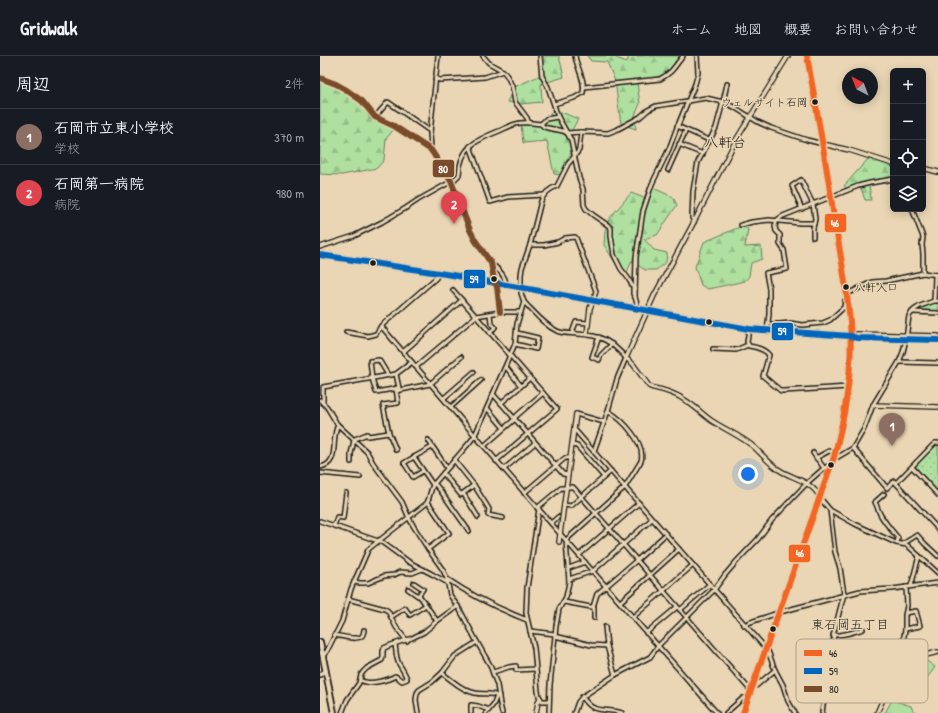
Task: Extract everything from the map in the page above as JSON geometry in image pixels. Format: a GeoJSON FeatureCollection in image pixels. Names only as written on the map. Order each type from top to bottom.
{"type":"FeatureCollection","features":[{"type":"Feature","properties":{"kind":"highway"},"geometry":{"type":"LineString","coordinates":[[743,713],[835,454],[848,388],[850,336],[847,296],[823,144],[807,56]]}},
{"type":"Feature","properties":{"kind":"main road"},"geometry":{"type":"LineString","coordinates":[[320,255],[438,273],[748,329],[850,336]]}},
{"type":"Feature","properties":{"kind":"main road"},"geometry":{"type":"LineString","coordinates":[[320,642],[334,713]]}},
{"type":"Feature","properties":{"kind":"street"},"geometry":{"type":"LineString","coordinates":[[431,150],[430,131],[438,56]]}},
{"type":"Feature","properties":{"kind":"street"},"geometry":{"type":"LineString","coordinates":[[483,56],[489,63],[503,71],[507,76],[512,86],[515,102],[529,123]]}},
{"type":"Feature","properties":{"kind":"street"},"geometry":{"type":"LineString","coordinates":[[540,56],[542,76],[548,87],[558,117],[571,140],[579,178],[584,189],[584,205],[592,215],[611,228],[614,255],[632,287],[637,304],[636,308]]}},
{"type":"Feature","properties":{"kind":"street"},"geometry":{"type":"LineString","coordinates":[[554,104],[574,98],[583,93],[584,87],[574,56]]}},
{"type":"Feature","properties":{"kind":"street"},"geometry":{"type":"LineString","coordinates":[[584,87],[660,79],[673,70],[682,56]]}},
{"type":"Feature","properties":{"kind":"street"},"geometry":{"type":"LineString","coordinates":[[635,297],[636,257],[642,211],[695,84],[698,73],[697,56]]}},
{"type":"Feature","properties":{"kind":"street"},"geometry":{"type":"LineString","coordinates":[[594,451],[617,379],[654,296],[736,140],[788,56]]}},
{"type":"Feature","properties":{"kind":"street"},"geometry":{"type":"LineString","coordinates":[[435,79],[485,77],[503,71]]}},
{"type":"Feature","properties":{"kind":"street"},"geometry":{"type":"LineString","coordinates":[[320,78],[345,89],[362,101],[375,117],[394,126],[431,150],[451,182],[475,240],[491,263],[504,276],[506,285]]}},
{"type":"Feature","properties":{"kind":"street"},"geometry":{"type":"LineString","coordinates":[[694,222],[692,218],[693,191],[698,162],[716,128],[724,102],[727,84]]}},
{"type":"Feature","properties":{"kind":"street"},"geometry":{"type":"LineString","coordinates":[[320,247],[354,236],[375,226],[451,182],[458,177],[461,160],[464,153],[470,146],[479,139],[518,123],[541,124],[544,127],[567,133],[608,133],[640,117],[648,110],[656,106],[706,98],[724,102],[771,128],[807,140],[849,150],[890,163]]}},
{"type":"Feature","properties":{"kind":"street"},"geometry":{"type":"LineString","coordinates":[[375,117],[388,102],[430,131]]}},
{"type":"Feature","properties":{"kind":"street"},"geometry":{"type":"LineString","coordinates":[[541,124],[546,119],[558,117]]}},
{"type":"Feature","properties":{"kind":"street"},"geometry":{"type":"LineString","coordinates":[[677,126],[709,140]]}},
{"type":"Feature","properties":{"kind":"street"},"geometry":{"type":"LineString","coordinates":[[668,170],[686,130]]}},
{"type":"Feature","properties":{"kind":"street"},"geometry":{"type":"LineString","coordinates":[[581,132],[579,150],[568,164],[557,186],[551,188],[544,195],[539,207],[530,245],[522,268],[521,293],[524,302],[550,327],[563,333],[596,336],[612,344],[633,364],[649,386],[685,399],[712,420],[752,445],[776,468],[807,483],[830,510],[855,524],[897,543],[907,545],[938,572]]}},
{"type":"Feature","properties":{"kind":"street"},"geometry":{"type":"LineString","coordinates":[[680,144],[703,154]]}},
{"type":"Feature","properties":{"kind":"street"},"geometry":{"type":"LineString","coordinates":[[470,146],[490,202],[508,198],[544,195]]}},
{"type":"Feature","properties":{"kind":"street"},"geometry":{"type":"LineString","coordinates":[[926,169],[938,172]]}},
{"type":"Feature","properties":{"kind":"street"},"geometry":{"type":"LineString","coordinates":[[802,209],[792,186],[801,180],[813,204],[816,219],[813,228],[813,237]]}},
{"type":"Feature","properties":{"kind":"street"},"geometry":{"type":"LineString","coordinates":[[767,330],[768,289],[766,273],[787,269],[784,250],[780,244],[780,235],[776,231],[775,226],[777,220],[783,216],[831,196],[864,184],[890,180]]}},
{"type":"Feature","properties":{"kind":"street"},"geometry":{"type":"LineString","coordinates":[[913,212],[923,237],[923,273]]}},
{"type":"Feature","properties":{"kind":"street"},"geometry":{"type":"LineString","coordinates":[[741,225],[769,220],[814,223]]}},
{"type":"Feature","properties":{"kind":"street"},"geometry":{"type":"LineString","coordinates":[[530,245],[544,245],[558,242],[565,238],[576,238],[596,292],[590,308],[587,334]]}},
{"type":"Feature","properties":{"kind":"street"},"geometry":{"type":"LineString","coordinates":[[491,263],[497,287],[500,312]]}},
{"type":"Feature","properties":{"kind":"street"},"geometry":{"type":"LineString","coordinates":[[346,332],[368,336],[376,334],[381,326],[436,278],[438,273]]}},
{"type":"Feature","properties":{"kind":"street"},"geometry":{"type":"LineString","coordinates":[[768,324],[790,323],[802,325],[823,323],[838,314],[844,307],[847,296],[872,282],[886,281],[923,273],[937,275],[934,301]]}},
{"type":"Feature","properties":{"kind":"street"},"geometry":{"type":"LineString","coordinates":[[628,278],[636,275]]}},
{"type":"Feature","properties":{"kind":"street"},"geometry":{"type":"LineString","coordinates":[[453,290],[557,409],[496,461]]}},
{"type":"Feature","properties":{"kind":"street"},"geometry":{"type":"LineString","coordinates":[[403,352],[462,300]]}},
{"type":"Feature","properties":{"kind":"street"},"geometry":{"type":"LineString","coordinates":[[816,458],[829,451],[838,457],[853,448],[864,428],[873,405],[903,352],[911,312],[920,306],[938,301]]}},
{"type":"Feature","properties":{"kind":"street"},"geometry":{"type":"LineString","coordinates":[[323,656],[327,651],[343,616],[354,582],[368,550],[428,502],[434,484],[475,435],[511,356],[515,344],[517,324],[524,302]]}},
{"type":"Feature","properties":{"kind":"street"},"geometry":{"type":"LineString","coordinates":[[416,367],[476,316],[500,312],[521,312]]}},
{"type":"Feature","properties":{"kind":"street"},"geometry":{"type":"LineString","coordinates":[[911,312],[938,313]]}},
{"type":"Feature","properties":{"kind":"street"},"geometry":{"type":"LineString","coordinates":[[490,314],[491,323],[495,327],[490,333]]}},
{"type":"Feature","properties":{"kind":"street"},"geometry":{"type":"LineString","coordinates":[[572,333],[576,322],[588,323]]}},
{"type":"Feature","properties":{"kind":"street"},"geometry":{"type":"LineString","coordinates":[[381,326],[430,384],[444,398],[496,461],[717,713]]}},
{"type":"Feature","properties":{"kind":"street"},"geometry":{"type":"LineString","coordinates":[[748,329],[746,342],[748,345]]}},
{"type":"Feature","properties":{"kind":"street"},"geometry":{"type":"LineString","coordinates":[[515,344],[536,349],[538,338],[517,333]]}},
{"type":"Feature","properties":{"kind":"street"},"geometry":{"type":"LineString","coordinates":[[850,336],[857,334],[938,340]]}},
{"type":"Feature","properties":{"kind":"street"},"geometry":{"type":"LineString","coordinates":[[906,337],[938,336]]}},
{"type":"Feature","properties":{"kind":"street"},"geometry":{"type":"LineString","coordinates":[[599,337],[592,357],[599,360],[601,355],[612,344]]}},
{"type":"Feature","properties":{"kind":"street"},"geometry":{"type":"LineString","coordinates":[[713,349],[736,350],[748,345],[767,353],[769,356],[763,376],[784,391],[848,388]]}},
{"type":"Feature","properties":{"kind":"street"},"geometry":{"type":"LineString","coordinates":[[388,375],[379,360],[370,362],[376,392],[430,384],[461,356]]}},
{"type":"Feature","properties":{"kind":"street"},"geometry":{"type":"LineString","coordinates":[[412,362],[396,374],[323,387],[322,401],[338,426],[367,452],[373,463],[402,502],[408,518],[443,570],[447,579],[450,595],[458,606],[493,672],[502,713]]}},
{"type":"Feature","properties":{"kind":"street"},"geometry":{"type":"LineString","coordinates":[[898,362],[938,363]]}},
{"type":"Feature","properties":{"kind":"street"},"geometry":{"type":"LineString","coordinates":[[506,367],[521,386]]}},
{"type":"Feature","properties":{"kind":"street"},"geometry":{"type":"LineString","coordinates":[[444,398],[474,372]]}},
{"type":"Feature","properties":{"kind":"street"},"geometry":{"type":"LineString","coordinates":[[396,374],[399,388],[396,390],[398,403],[383,405],[389,434],[396,450]]}},
{"type":"Feature","properties":{"kind":"street"},"geometry":{"type":"LineString","coordinates":[[501,403],[530,378]]}},
{"type":"Feature","properties":{"kind":"street"},"geometry":{"type":"LineString","coordinates":[[451,407],[481,380]]}},
{"type":"Feature","properties":{"kind":"street"},"geometry":{"type":"LineString","coordinates":[[484,446],[542,393]]}},
{"type":"Feature","properties":{"kind":"street"},"geometry":{"type":"LineString","coordinates":[[493,394],[563,474],[568,475]]}},
{"type":"Feature","properties":{"kind":"street"},"geometry":{"type":"LineString","coordinates":[[873,405],[938,407]]}},
{"type":"Feature","properties":{"kind":"street"},"geometry":{"type":"LineString","coordinates":[[487,408],[504,428]]}},
{"type":"Feature","properties":{"kind":"street"},"geometry":{"type":"LineString","coordinates":[[566,540],[625,487],[641,461],[642,453],[636,437],[618,417],[608,411]]}},
{"type":"Feature","properties":{"kind":"street"},"geometry":{"type":"LineString","coordinates":[[559,542],[576,414],[604,422]]}},
{"type":"Feature","properties":{"kind":"street"},"geometry":{"type":"LineString","coordinates":[[320,467],[328,464],[333,458],[335,432],[338,426]]}},
{"type":"Feature","properties":{"kind":"street"},"geometry":{"type":"LineString","coordinates":[[574,429],[766,649],[770,655],[788,701],[795,713]]}},
{"type":"Feature","properties":{"kind":"street"},"geometry":{"type":"LineString","coordinates":[[351,462],[351,454],[355,438],[367,434],[368,436],[389,434]]}},
{"type":"Feature","properties":{"kind":"street"},"geometry":{"type":"LineString","coordinates":[[428,440],[447,468]]}},
{"type":"Feature","properties":{"kind":"street"},"geometry":{"type":"LineString","coordinates":[[504,470],[535,443]]}},
{"type":"Feature","properties":{"kind":"street"},"geometry":{"type":"LineString","coordinates":[[853,448],[887,488],[894,481],[896,483],[935,443],[938,443]]}},
{"type":"Feature","properties":{"kind":"street"},"geometry":{"type":"LineString","coordinates":[[572,445],[577,446],[604,477]]}},
{"type":"Feature","properties":{"kind":"street"},"geometry":{"type":"LineString","coordinates":[[423,471],[413,477],[404,463],[432,447]]}},
{"type":"Feature","properties":{"kind":"street"},"geometry":{"type":"LineString","coordinates":[[813,453],[824,468]]}},
{"type":"Feature","properties":{"kind":"street"},"geometry":{"type":"LineString","coordinates":[[414,456],[423,471],[440,490],[468,531]]}},
{"type":"Feature","properties":{"kind":"street"},"geometry":{"type":"LineString","coordinates":[[591,461],[598,456]]}},
{"type":"Feature","properties":{"kind":"street"},"geometry":{"type":"LineString","coordinates":[[524,493],[565,458],[570,458]]}},
{"type":"Feature","properties":{"kind":"street"},"geometry":{"type":"LineString","coordinates":[[454,460],[474,485],[489,510],[488,515],[503,518]]}},
{"type":"Feature","properties":{"kind":"street"},"geometry":{"type":"LineString","coordinates":[[574,713],[578,702],[582,697],[615,675],[650,657],[658,646],[714,590],[737,561],[758,539],[772,520],[807,483],[824,468],[831,466]]}},
{"type":"Feature","properties":{"kind":"street"},"geometry":{"type":"LineString","coordinates":[[912,466],[938,495]]}},
{"type":"Feature","properties":{"kind":"street"},"geometry":{"type":"LineString","coordinates":[[564,505],[571,506],[611,471]]}},
{"type":"Feature","properties":{"kind":"street"},"geometry":{"type":"LineString","coordinates":[[320,473],[360,477]]}},
{"type":"Feature","properties":{"kind":"street"},"geometry":{"type":"LineString","coordinates":[[443,473],[461,495],[474,485]]}},
{"type":"Feature","properties":{"kind":"street"},"geometry":{"type":"LineString","coordinates":[[896,483],[938,529]]}},
{"type":"Feature","properties":{"kind":"street"},"geometry":{"type":"LineString","coordinates":[[548,701],[542,701],[540,698],[536,682],[534,648],[526,612],[527,588],[538,509],[561,488],[573,487],[751,691]]}},
{"type":"Feature","properties":{"kind":"street"},"geometry":{"type":"LineString","coordinates":[[334,526],[337,517],[343,518],[346,493]]}},
{"type":"Feature","properties":{"kind":"street"},"geometry":{"type":"LineString","coordinates":[[463,493],[478,517]]}},
{"type":"Feature","properties":{"kind":"street"},"geometry":{"type":"LineString","coordinates":[[884,494],[875,502],[886,524],[898,538],[897,543]]}},
{"type":"Feature","properties":{"kind":"street"},"geometry":{"type":"LineString","coordinates":[[428,502],[450,533],[428,549]]}},
{"type":"Feature","properties":{"kind":"street"},"geometry":{"type":"LineString","coordinates":[[579,555],[639,503]]}},
{"type":"Feature","properties":{"kind":"street"},"geometry":{"type":"LineString","coordinates":[[830,510],[835,552],[840,568],[844,594],[833,639]]}},
{"type":"Feature","properties":{"kind":"street"},"geometry":{"type":"LineString","coordinates":[[551,523],[558,517]]}},
{"type":"Feature","properties":{"kind":"street"},"geometry":{"type":"LineString","coordinates":[[569,579],[593,571],[652,519]]}},
{"type":"Feature","properties":{"kind":"street"},"geometry":{"type":"LineString","coordinates":[[320,521],[379,541],[409,562],[448,584]]}},
{"type":"Feature","properties":{"kind":"street"},"geometry":{"type":"LineString","coordinates":[[594,618],[593,607],[597,594],[666,534]]}},
{"type":"Feature","properties":{"kind":"street"},"geometry":{"type":"LineString","coordinates":[[904,544],[917,535],[924,544],[938,556]]}},
{"type":"Feature","properties":{"kind":"street"},"geometry":{"type":"LineString","coordinates":[[548,713],[548,701],[559,609],[566,597],[569,579],[566,540]]}},
{"type":"Feature","properties":{"kind":"street"},"geometry":{"type":"LineString","coordinates":[[620,602],[679,549]]}},
{"type":"Feature","properties":{"kind":"street"},"geometry":{"type":"LineString","coordinates":[[911,586],[919,556]]}},
{"type":"Feature","properties":{"kind":"street"},"geometry":{"type":"LineString","coordinates":[[568,568],[585,562]]}},
{"type":"Feature","properties":{"kind":"street"},"geometry":{"type":"LineString","coordinates":[[633,617],[693,565]]}},
{"type":"Feature","properties":{"kind":"street"},"geometry":{"type":"LineString","coordinates":[[354,582],[360,584],[368,583],[384,576],[394,576],[400,572],[412,572],[422,569]]}},
{"type":"Feature","properties":{"kind":"street"},"geometry":{"type":"LineString","coordinates":[[447,579],[489,604],[527,620]]}},
{"type":"Feature","properties":{"kind":"street"},"geometry":{"type":"LineString","coordinates":[[414,583],[423,589],[419,595]]}},
{"type":"Feature","properties":{"kind":"street"},"geometry":{"type":"LineString","coordinates":[[744,625],[754,620],[844,594],[938,583]]}},
{"type":"Feature","properties":{"kind":"street"},"geometry":{"type":"LineString","coordinates":[[680,610],[710,584]]}},
{"type":"Feature","properties":{"kind":"street"},"geometry":{"type":"LineString","coordinates":[[904,639],[906,587]]}},
{"type":"Feature","properties":{"kind":"street"},"geometry":{"type":"LineString","coordinates":[[408,589],[418,596],[419,595],[437,621]]}},
{"type":"Feature","properties":{"kind":"street"},"geometry":{"type":"LineString","coordinates":[[348,599],[388,611],[396,627],[407,640]]}},
{"type":"Feature","properties":{"kind":"street"},"geometry":{"type":"LineString","coordinates":[[564,602],[591,608],[593,607]]}},
{"type":"Feature","properties":{"kind":"street"},"geometry":{"type":"LineString","coordinates":[[391,617],[405,608],[410,615],[426,605]]}},
{"type":"Feature","properties":{"kind":"street"},"geometry":{"type":"LineString","coordinates":[[342,713],[347,700],[359,683],[363,672],[367,668],[382,660],[384,648],[424,632],[458,606]]}},
{"type":"Feature","properties":{"kind":"street"},"geometry":{"type":"LineString","coordinates":[[646,632],[677,607]]}},
{"type":"Feature","properties":{"kind":"street"},"geometry":{"type":"LineString","coordinates":[[905,629],[920,626],[916,611],[906,613]]}},
{"type":"Feature","properties":{"kind":"street"},"geometry":{"type":"LineString","coordinates":[[605,627],[607,646],[615,675]]}},
{"type":"Feature","properties":{"kind":"street"},"geometry":{"type":"LineString","coordinates":[[833,635],[838,636],[863,629]]}},
{"type":"Feature","properties":{"kind":"street"},"geometry":{"type":"LineString","coordinates":[[334,635],[348,638],[359,638],[362,636],[364,630]]}},
{"type":"Feature","properties":{"kind":"street"},"geometry":{"type":"LineString","coordinates":[[530,631],[555,635],[591,645],[607,646]]}},
{"type":"Feature","properties":{"kind":"street"},"geometry":{"type":"LineString","coordinates":[[418,713],[416,700],[419,690],[432,682],[442,673],[455,656],[477,642]]}},
{"type":"Feature","properties":{"kind":"street"},"geometry":{"type":"LineString","coordinates":[[360,680],[366,683],[381,681],[393,678],[395,676],[402,681],[407,679],[404,671],[398,663],[395,644]]}},
{"type":"Feature","properties":{"kind":"street"},"geometry":{"type":"LineString","coordinates":[[928,655],[938,652]]}},
{"type":"Feature","properties":{"kind":"street"},"geometry":{"type":"LineString","coordinates":[[493,672],[516,666],[516,670],[536,669]]}},
{"type":"Feature","properties":{"kind":"street"},"geometry":{"type":"LineString","coordinates":[[320,675],[326,670]]}},
{"type":"Feature","properties":{"kind":"street"},"geometry":{"type":"LineString","coordinates":[[753,685],[756,686],[775,670]]}},
{"type":"Feature","properties":{"kind":"street"},"geometry":{"type":"LineString","coordinates":[[442,673],[465,689],[482,694],[492,694],[498,696]]}},
{"type":"Feature","properties":{"kind":"street"},"geometry":{"type":"LineString","coordinates":[[471,713],[472,705],[488,711],[498,696]]}},
{"type":"Feature","properties":{"kind":"street"},"geometry":{"type":"LineString","coordinates":[[582,697],[592,707],[600,710],[612,710],[622,713]]}},
{"type":"Feature","properties":{"kind":"street"},"geometry":{"type":"LineString","coordinates":[[536,713],[540,698]]}},
{"type":"Feature","properties":{"kind":"street"},"geometry":{"type":"LineString","coordinates":[[726,713],[743,698],[748,698]]}},
{"type":"Feature","properties":{"kind":"street"},"geometry":{"type":"LineString","coordinates":[[822,713],[823,703]]}},
{"type":"Feature","properties":{"kind":"street"},"geometry":{"type":"LineString","coordinates":[[877,713],[882,703]]}},
{"type":"Feature","properties":{"kind":"green space"},"geometry":{"type":"Polygon","coordinates":[[[540,56],[559,56],[564,77],[541,84],[542,102],[520,104],[507,102],[514,87],[539,76],[540,56]]]}},
{"type":"Feature","properties":{"kind":"green space"},"geometry":{"type":"Polygon","coordinates":[[[587,56],[611,56],[627,62],[629,56],[680,56],[676,63],[664,75],[637,83],[640,104],[634,117],[636,129],[621,124],[615,81],[607,62],[591,61],[587,56]]]}},
{"type":"Feature","properties":{"kind":"green space"},"geometry":{"type":"Polygon","coordinates":[[[329,78],[360,100],[370,119],[394,129],[386,139],[384,160],[377,168],[342,175],[320,174],[320,81],[329,78]]]}},
{"type":"Feature","properties":{"kind":"green space"},"geometry":{"type":"Polygon","coordinates":[[[554,109],[578,119],[567,139],[575,147],[568,158],[562,175],[554,174],[547,141],[523,143],[521,124],[544,122],[554,109]]]}},
{"type":"Feature","properties":{"kind":"green space"},"geometry":{"type":"Polygon","coordinates":[[[869,159],[890,164],[890,180],[869,183],[871,200],[865,200],[860,185],[847,189],[844,186],[869,159]]]}},
{"type":"Feature","properties":{"kind":"green space"},"geometry":{"type":"Polygon","coordinates":[[[649,186],[673,197],[677,205],[657,235],[644,239],[654,250],[667,253],[666,262],[656,270],[645,270],[632,261],[626,274],[618,267],[604,245],[605,231],[609,219],[631,193],[644,198],[649,186]]]}},
{"type":"Feature","properties":{"kind":"green space"},"geometry":{"type":"Polygon","coordinates":[[[742,226],[748,229],[745,247],[761,246],[762,259],[751,263],[749,276],[745,281],[708,289],[701,285],[695,267],[704,242],[742,226]]]}},
{"type":"Feature","properties":{"kind":"green space"},"geometry":{"type":"Polygon","coordinates":[[[938,302],[938,311],[919,310],[938,302]]]}},
{"type":"Feature","properties":{"kind":"green space"},"geometry":{"type":"Polygon","coordinates":[[[934,445],[938,445],[938,492],[915,466],[934,445]]]}},
{"type":"Feature","properties":{"kind":"green space"},"geometry":{"type":"Polygon","coordinates":[[[928,662],[935,667],[928,677],[928,662]]]}},
{"type":"Feature","properties":{"kind":"green space"},"geometry":{"type":"Polygon","coordinates":[[[890,703],[902,703],[911,706],[913,711],[918,713],[885,713],[890,703]]]}},
{"type":"Feature","properties":{"kind":"transit line","name":"46"},"geometry":{"type":"LineString","coordinates":[[743,713],[834,457],[848,390],[851,339],[847,296],[807,56]]}},
{"type":"Feature","properties":{"kind":"transit line","name":"80"},"geometry":{"type":"LineString","coordinates":[[320,78],[345,89],[362,101],[375,117],[394,126],[431,150],[451,181],[475,240],[491,263],[494,280],[497,287],[500,312]]}},
{"type":"Feature","properties":{"kind":"transit line","name":"59"},"geometry":{"type":"LineString","coordinates":[[320,255],[452,275],[749,329],[850,336],[857,338],[938,340]]}},
{"type":"Feature","properties":{"kind":"place","name":"ウェルサイト石岡"},"geometry":{"type":"Point","coordinates":[815,102]}},
{"type":"Feature","properties":{"kind":"place","name":"石岡第一病院"},"geometry":{"type":"Point","coordinates":[454,224]}},
{"type":"Feature","properties":{"kind":"place","name":"八軒入口"},"geometry":{"type":"Point","coordinates":[846,287]}},
{"type":"Feature","properties":{"kind":"place","name":"石岡市立東小学校"},"geometry":{"type":"Point","coordinates":[892,446]}},
{"type":"Feature","properties":{"kind":"district","name":"八軒台"},"geometry":{"type":"Point","coordinates":[725,142]}},
{"type":"Feature","properties":{"kind":"district","name":"東石岡五丁目"},"geometry":{"type":"Point","coordinates":[850,624]}}]}
